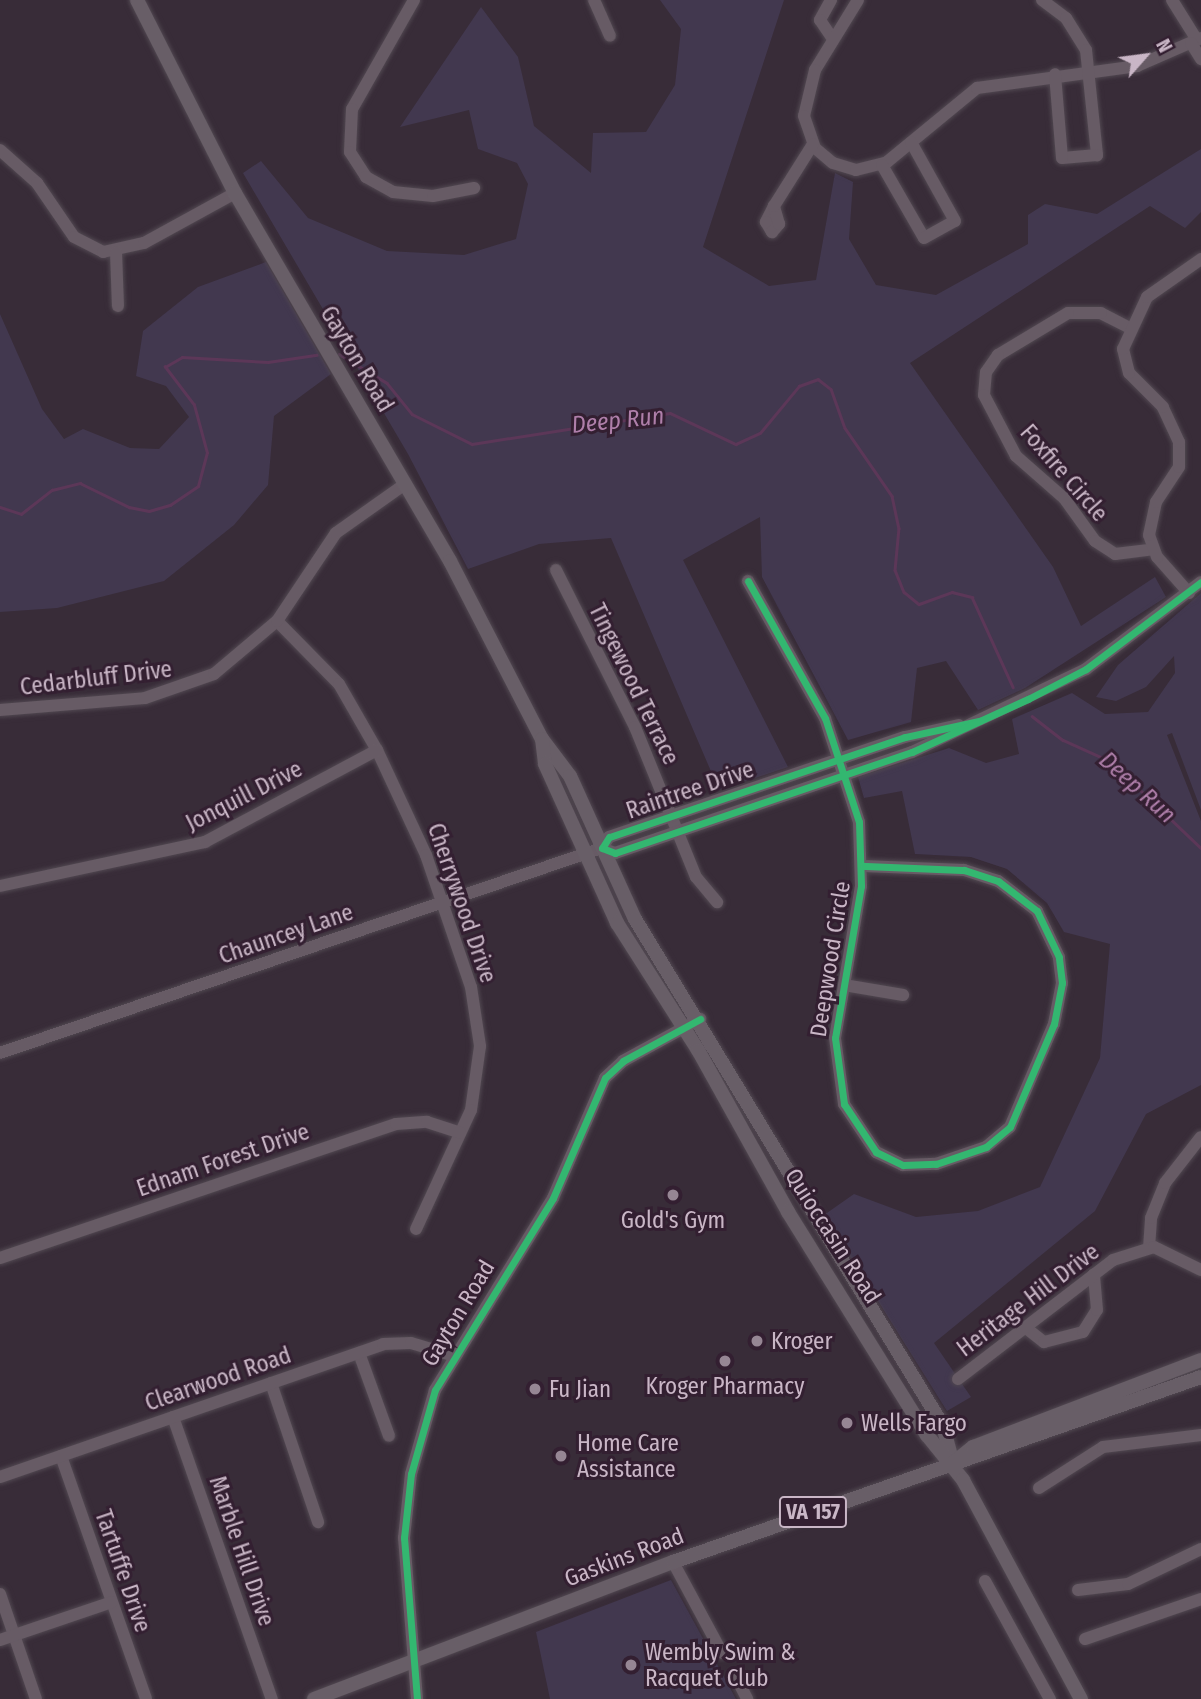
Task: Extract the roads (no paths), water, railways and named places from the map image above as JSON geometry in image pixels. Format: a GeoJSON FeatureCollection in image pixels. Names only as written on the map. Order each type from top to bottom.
{"type":"FeatureCollection","features":[{"type":"Feature","properties":{"kind":"main road","name":"Gayton Road"},"geometry":{"type":"LineString","coordinates":[[137,0],[235,193],[405,484],[542,739],[570,776],[635,919],[700,1019]]}},
{"type":"Feature","properties":{"kind":"main road","name":"Gayton Road"},"geometry":{"type":"LineString","coordinates":[[542,739],[545,764],[617,923],[684,1028]]}},
{"type":"Feature","properties":{"kind":"main road","name":"Quioccasin Road"},"geometry":{"type":"LineString","coordinates":[[700,1019],[813,1220],[943,1426],[953,1463]]}},
{"type":"Feature","properties":{"kind":"main road","name":"Quioccasin Road"},"geometry":{"type":"LineString","coordinates":[[684,1028],[788,1212],[928,1434],[953,1463],[1081,1699]]}},
{"type":"Feature","properties":{"kind":"main road","name":"Gaskins Road"},"geometry":{"type":"LineString","coordinates":[[953,1463],[983,1443],[1201,1360]]}},
{"type":"Feature","properties":{"kind":"main road","name":"Gaskins Road"},"geometry":{"type":"LineString","coordinates":[[314,1699],[673,1562],[953,1463],[987,1457],[1200,1381]]}},
{"type":"Feature","properties":{"kind":"street"},"geometry":{"type":"LineString","coordinates":[[414,0],[352,109],[350,152],[366,177],[393,192],[433,196],[474,188]]}},
{"type":"Feature","properties":{"kind":"street"},"geometry":{"type":"LineString","coordinates":[[594,0],[610,36]]}},
{"type":"Feature","properties":{"kind":"street"},"geometry":{"type":"LineString","coordinates":[[831,0],[820,20],[832,38]]}},
{"type":"Feature","properties":{"kind":"street"},"geometry":{"type":"LineString","coordinates":[[1172,0],[1197,40],[1201,59]]}},
{"type":"Feature","properties":{"kind":"street"},"geometry":{"type":"LineString","coordinates":[[774,206],[813,144],[805,103],[850,2]]}},
{"type":"Feature","properties":{"kind":"street"},"geometry":{"type":"LineString","coordinates":[[1051,2],[1082,42],[1091,71],[1097,155],[1062,158],[1055,74]]}},
{"type":"Feature","properties":{"kind":"street"},"geometry":{"type":"LineString","coordinates":[[813,144],[845,167],[882,165],[978,88],[1055,74],[1151,62],[1197,40]]}},
{"type":"Feature","properties":{"kind":"street"},"geometry":{"type":"LineString","coordinates":[[882,165],[924,238],[955,220],[911,142]]}},
{"type":"Feature","properties":{"kind":"street"},"geometry":{"type":"LineString","coordinates":[[0,150],[37,183],[78,241],[116,252],[235,193]]}},
{"type":"Feature","properties":{"kind":"street"},"geometry":{"type":"LineString","coordinates":[[116,252],[118,306]]}},
{"type":"Feature","properties":{"kind":"street"},"geometry":{"type":"LineString","coordinates":[[1189,593],[1153,550],[1152,511],[1181,453],[1172,421],[1124,361],[1128,327],[1154,290],[1201,260]]}},
{"type":"Feature","properties":{"kind":"street","name":"Foxfire Circle"},"geometry":{"type":"LineString","coordinates":[[1128,327],[1101,313],[1068,313],[998,355],[986,372],[984,395],[1016,456],[1064,498],[1103,548],[1115,554],[1153,550]]}},
{"type":"Feature","properties":{"kind":"street","name":"Cedarbluff Drive"},"geometry":{"type":"LineString","coordinates":[[0,710],[175,691],[226,668],[277,621],[337,533],[405,484]]}},
{"type":"Feature","properties":{"kind":"street","name":"Tingewood Terrace"},"geometry":{"type":"LineString","coordinates":[[556,570],[672,816],[702,888],[717,902]]}},
{"type":"Feature","properties":{"kind":"street","name":"Deepwood Circle"},"geometry":{"type":"LineString","coordinates":[[748,581],[814,695],[840,759],[863,866],[835,1038],[838,1085],[855,1127],[876,1152],[903,1165],[936,1164],[986,1147],[1005,1133],[1060,1001],[1061,966],[1045,922],[1020,894],[987,876],[863,866]]}},
{"type":"Feature","properties":{"kind":"street","name":"Raintree Drive"},"geometry":{"type":"LineString","coordinates":[[979,721],[840,759],[609,837],[602,848],[615,853],[678,832],[845,775],[979,721],[1086,669],[1201,582]]}},
{"type":"Feature","properties":{"kind":"street","name":"Cherrywood Drive"},"geometry":{"type":"LineString","coordinates":[[277,621],[339,684],[377,750],[443,903],[479,1025],[477,1082],[460,1133],[416,1229]]}},
{"type":"Feature","properties":{"kind":"street","name":"Jonquill Drive"},"geometry":{"type":"LineString","coordinates":[[0,886],[205,842],[377,750]]}},
{"type":"Feature","properties":{"kind":"street","name":"Chauncey Lane"},"geometry":{"type":"LineString","coordinates":[[0,1053],[602,848]]}},
{"type":"Feature","properties":{"kind":"street"},"geometry":{"type":"LineString","coordinates":[[844,985],[903,995]]}},
{"type":"Feature","properties":{"kind":"street","name":"Gayton Road"},"geometry":{"type":"LineString","coordinates":[[417,1699],[404,1566],[407,1499],[422,1428],[451,1355],[553,1198],[598,1088],[623,1061],[700,1019]]}},
{"type":"Feature","properties":{"kind":"street","name":"Ednam Forest Drive"},"geometry":{"type":"LineString","coordinates":[[0,1258],[397,1124],[427,1122],[460,1133]]}},
{"type":"Feature","properties":{"kind":"street"},"geometry":{"type":"LineString","coordinates":[[1201,1137],[1165,1183],[1151,1218],[1149,1248],[1201,1270]]}},
{"type":"Feature","properties":{"kind":"street","name":"Heritage Hill Drive"},"geometry":{"type":"LineString","coordinates":[[958,1379],[1094,1274],[1149,1248]]}},
{"type":"Feature","properties":{"kind":"street"},"geometry":{"type":"LineString","coordinates":[[1026,1328],[1044,1342],[1083,1332],[1097,1310],[1094,1274]]}},
{"type":"Feature","properties":{"kind":"street","name":"Clearwood Road"},"geometry":{"type":"LineString","coordinates":[[0,1477],[359,1353],[401,1342],[451,1355]]}},
{"type":"Feature","properties":{"kind":"street"},"geometry":{"type":"LineString","coordinates":[[359,1353],[389,1436]]}},
{"type":"Feature","properties":{"kind":"street"},"geometry":{"type":"LineString","coordinates":[[271,1383],[318,1522]]}},
{"type":"Feature","properties":{"kind":"street","name":"Marble Hill Drive"},"geometry":{"type":"LineString","coordinates":[[173,1417],[272,1699]]}},
{"type":"Feature","properties":{"kind":"street"},"geometry":{"type":"LineString","coordinates":[[1039,1488],[1103,1447],[1201,1435]]}},
{"type":"Feature","properties":{"kind":"street","name":"Tartuffe Drive"},"geometry":{"type":"LineString","coordinates":[[61,1456],[145,1699]]}},
{"type":"Feature","properties":{"kind":"street"},"geometry":{"type":"LineString","coordinates":[[1078,1590],[1128,1584],[1201,1549]]}},
{"type":"Feature","properties":{"kind":"street"},"geometry":{"type":"LineString","coordinates":[[673,1562],[722,1653]]}},
{"type":"Feature","properties":{"kind":"street"},"geometry":{"type":"LineString","coordinates":[[985,1581],[1050,1699]]}},
{"type":"Feature","properties":{"kind":"street"},"geometry":{"type":"LineString","coordinates":[[0,1594],[36,1699]]}},
{"type":"Feature","properties":{"kind":"street"},"geometry":{"type":"LineString","coordinates":[[1085,1639],[1201,1599]]}},
{"type":"Feature","properties":{"kind":"street"},"geometry":{"type":"LineString","coordinates":[[0,1640],[112,1602]]}},
{"type":"Feature","properties":{"kind":"street"},"geometry":{"type":"LineString","coordinates":[[736,1677],[747,1699]]}},
{"type":"Feature","properties":{"kind":"waterway","name":"Deep Run"},"geometry":{"type":"LineString","coordinates":[[339,354],[387,383],[412,414],[472,444],[670,413],[736,444],[760,433],[799,386],[818,379],[831,389],[845,428],[892,496],[899,528],[895,570],[904,592],[919,604],[952,592],[972,597],[1013,687]]}},
{"type":"Feature","properties":{"kind":"waterway","name":"Deep Run"},"geometry":{"type":"LineString","coordinates":[[0,507],[21,514],[52,490],[80,483],[129,507],[149,511],[170,505],[198,486],[207,453],[194,405],[165,367],[182,357],[268,362],[316,355]]}},
{"type":"Feature","properties":{"kind":"waterway","name":"Deep Run"},"geometry":{"type":"LineString","coordinates":[[1032,716],[1063,740],[1110,761],[1201,848]]}},
{"type":"Feature","properties":{"kind":"place","name":"Gold's Gym"},"geometry":{"type":"Point","coordinates":[673,1195]}},
{"type":"Feature","properties":{"kind":"place","name":"Kroger"},"geometry":{"type":"Point","coordinates":[757,1341]}},
{"type":"Feature","properties":{"kind":"place","name":"Kroger Pharmacy"},"geometry":{"type":"Point","coordinates":[725,1361]}},
{"type":"Feature","properties":{"kind":"place","name":"Fu Jian"},"geometry":{"type":"Point","coordinates":[535,1389]}},
{"type":"Feature","properties":{"kind":"place","name":"Wells Fargo"},"geometry":{"type":"Point","coordinates":[847,1423]}},
{"type":"Feature","properties":{"kind":"place","name":"Home Care Assistance"},"geometry":{"type":"Point","coordinates":[561,1456]}},
{"type":"Feature","properties":{"kind":"place","name":"Wembly Swim & Racquet Club"},"geometry":{"type":"Point","coordinates":[631,1665]}}]}
